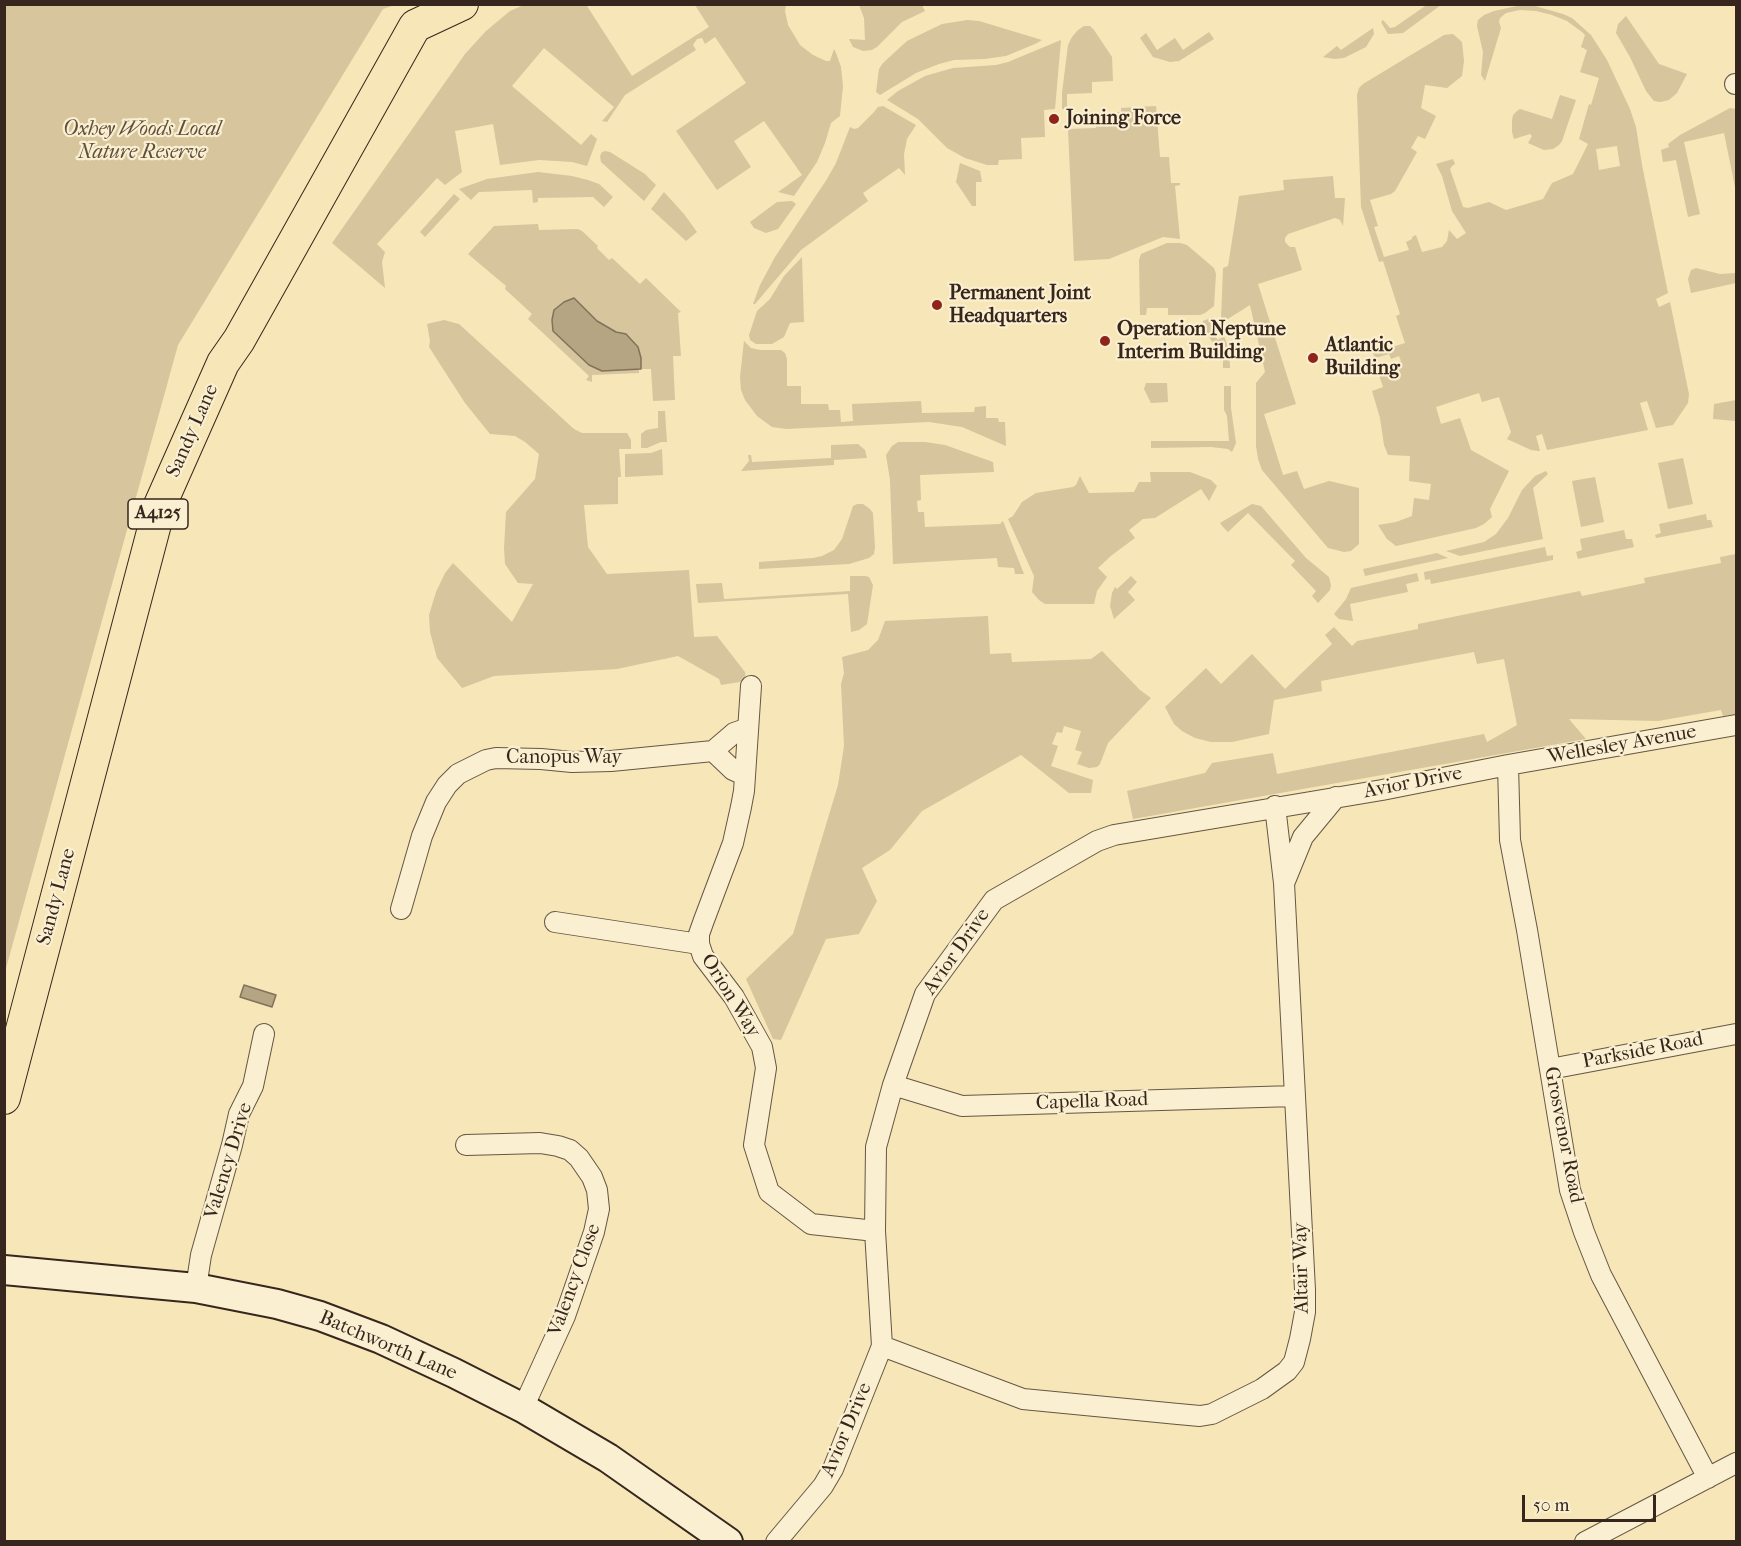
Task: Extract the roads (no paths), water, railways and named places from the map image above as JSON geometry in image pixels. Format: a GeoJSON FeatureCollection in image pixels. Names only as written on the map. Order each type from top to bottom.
{"type":"FeatureCollection","features":[{"type":"Feature","properties":{"kind":"main road","name":"Sandy Lane"},"geometry":{"type":"LineString","coordinates":[[4,1098],[160,505],[223,363],[239,340],[415,26],[462,4]]}},
{"type":"Feature","properties":{"kind":"street","name":"Orion Way"},"geometry":{"type":"LineString","coordinates":[[751,686],[744,791],[733,843],[699,934],[699,944],[703,956],[734,996],[762,1047],[766,1068],[754,1144],[769,1192],[811,1224],[875,1231]]}},
{"type":"Feature","properties":{"kind":"street","name":"Wellesley Avenue"},"geometry":{"type":"LineString","coordinates":[[1508,765],[1737,725]]}},
{"type":"Feature","properties":{"kind":"street"},"geometry":{"type":"LineString","coordinates":[[744,775],[733,770],[713,751],[734,733],[748,728]]}},
{"type":"Feature","properties":{"kind":"street","name":"Canopus Way"},"geometry":{"type":"LineString","coordinates":[[401,909],[422,836],[436,802],[447,785],[458,774],[471,767],[496,758],[582,762],[713,751]]}},
{"type":"Feature","properties":{"kind":"street","name":"Avior Drive"},"geometry":{"type":"LineString","coordinates":[[776,1542],[823,1486],[833,1468],[882,1346],[875,1231],[876,1147],[893,1085],[925,994],[994,900],[1097,841],[1114,835],[1508,765]]}},
{"type":"Feature","properties":{"kind":"street","name":"Grosvenor Road"},"geometry":{"type":"LineString","coordinates":[[1508,765],[1510,840],[1570,1190],[1601,1275],[1708,1478]]}},
{"type":"Feature","properties":{"kind":"street"},"geometry":{"type":"LineString","coordinates":[[1284,884],[1303,837],[1336,797]]}},
{"type":"Feature","properties":{"kind":"street","name":"Altair Way"},"geometry":{"type":"LineString","coordinates":[[882,1346],[1023,1399],[1200,1416],[1226,1408],[1262,1389],[1287,1371],[1294,1362],[1305,1312],[1284,884],[1275,806]]}},
{"type":"Feature","properties":{"kind":"street"},"geometry":{"type":"LineString","coordinates":[[555,922],[699,944]]}},
{"type":"Feature","properties":{"kind":"street","name":"Valency Drive"},"geometry":{"type":"LineString","coordinates":[[196,1288],[201,1255],[239,1114],[252,1086],[264,1034]]}},
{"type":"Feature","properties":{"kind":"street","name":"Parkside Road"},"geometry":{"type":"LineString","coordinates":[[1550,1069],[1737,1034]]}},
{"type":"Feature","properties":{"kind":"street","name":"Capella Road"},"geometry":{"type":"LineString","coordinates":[[893,1085],[962,1106],[1294,1096]]}},
{"type":"Feature","properties":{"kind":"street","name":"Valency Close"},"geometry":{"type":"LineString","coordinates":[[466,1145],[540,1143],[570,1150],[579,1158],[592,1177],[597,1190],[599,1209],[594,1232],[565,1316],[523,1408]]}},
{"type":"Feature","properties":{"kind":"street","name":"Batchworth Lane"},"geometry":{"type":"LineString","coordinates":[[4,1270],[196,1288],[277,1304],[381,1339],[523,1408],[608,1458],[715,1538]]}},
{"type":"Feature","properties":{"kind":"street"},"geometry":{"type":"LineString","coordinates":[[1586,1542],[1737,1463]]}},
{"type":"Feature","properties":{"kind":"place","name":"Joining Force"},"geometry":{"type":"Point","coordinates":[1054,119]}},
{"type":"Feature","properties":{"kind":"place","name":"Permanent Joint Headquarters"},"geometry":{"type":"Point","coordinates":[937,305]}},
{"type":"Feature","properties":{"kind":"place","name":"Operation Neptune Interim Building"},"geometry":{"type":"Point","coordinates":[1105,341]}},
{"type":"Feature","properties":{"kind":"place","name":"Atlantic Building"},"geometry":{"type":"Point","coordinates":[1313,358]}},
{"type":"Feature","properties":{"kind":"park label","name":"Oxhey Woods Local Nature Reserve"},"geometry":{"type":"Point","coordinates":[142,142]}}]}
